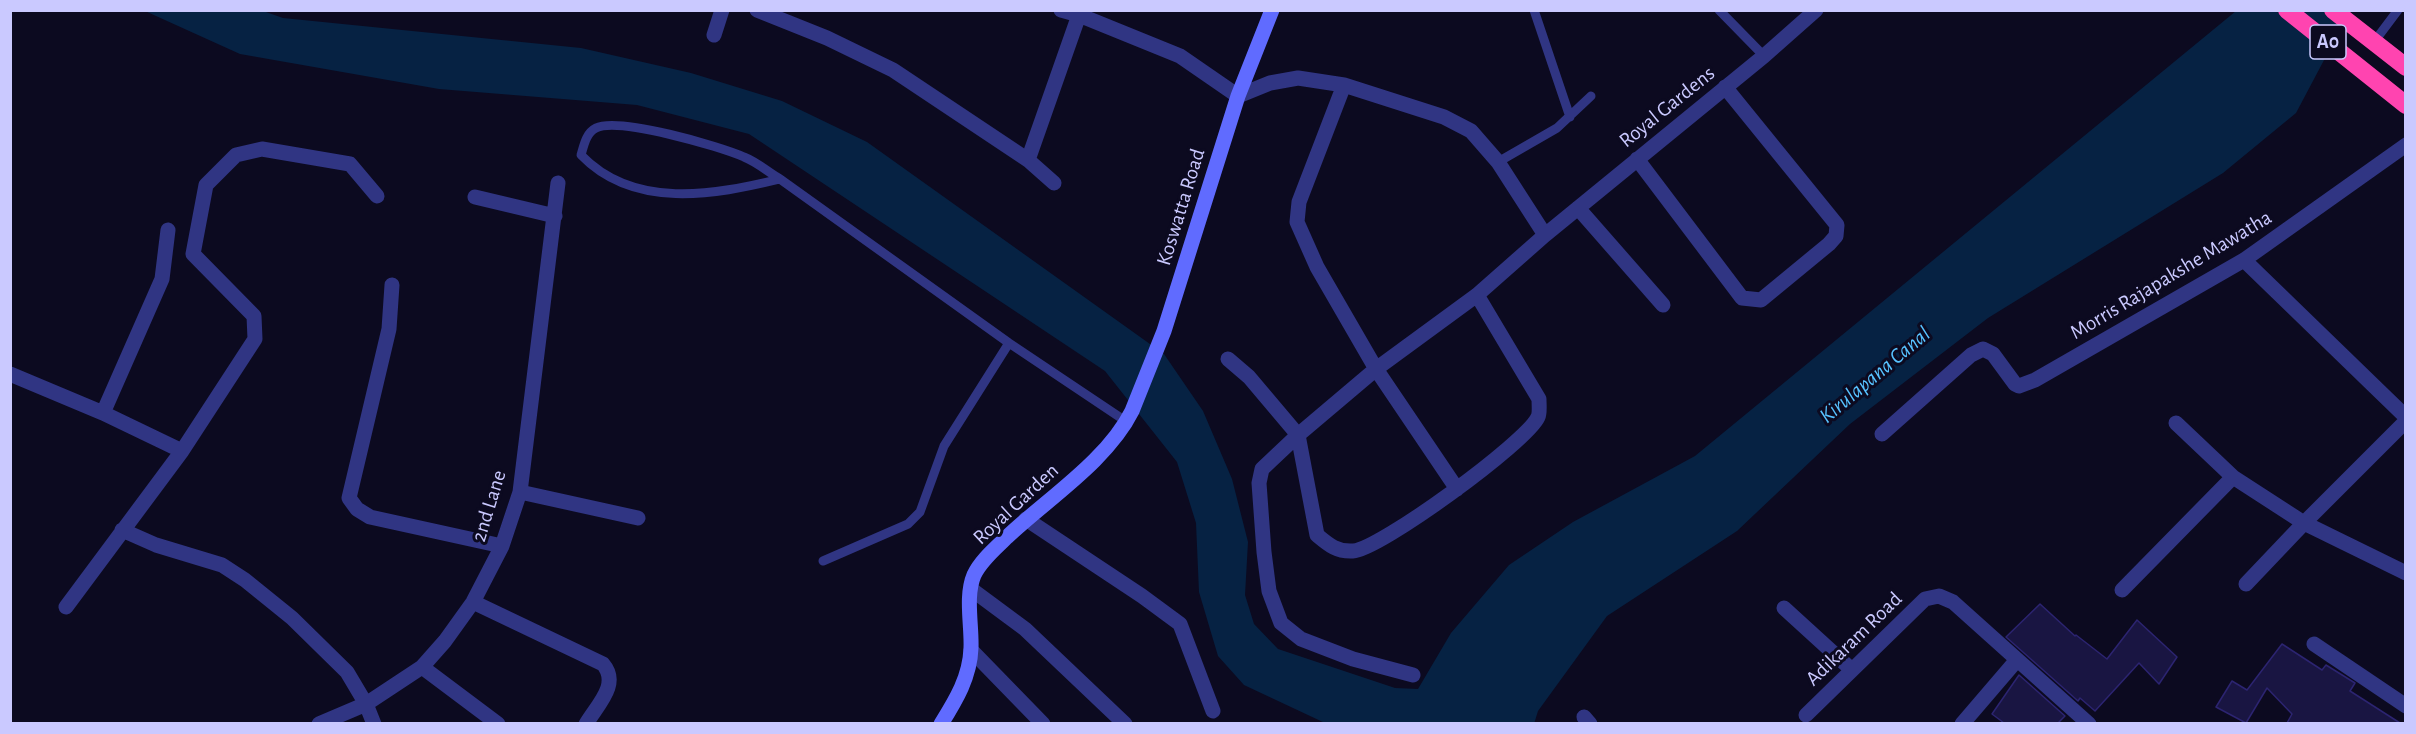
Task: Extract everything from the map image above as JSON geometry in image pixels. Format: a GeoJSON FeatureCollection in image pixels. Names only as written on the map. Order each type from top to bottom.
{"type":"FeatureCollection","features":[{"type":"Feature","properties":{"kind":"highway","name":"A0"},"geometry":{"type":"LineString","coordinates":[[2287,10],[2406,105]]}},
{"type":"Feature","properties":{"kind":"highway","name":"A0"},"geometry":{"type":"LineString","coordinates":[[2333,10],[2406,67]]}},
{"type":"Feature","properties":{"kind":"street"},"geometry":{"type":"LineString","coordinates":[[714,35],[722,10]]}},
{"type":"Feature","properties":{"kind":"street"},"geometry":{"type":"LineString","coordinates":[[758,10],[827,38],[893,70],[1028,160],[1054,183]]}},
{"type":"Feature","properties":{"kind":"street"},"geometry":{"type":"LineString","coordinates":[[1061,10],[1079,15],[1180,56],[1238,96],[1270,83],[1298,78],[1344,85],[1444,117],[1471,131],[1498,162],[1545,235]]}},
{"type":"Feature","properties":{"kind":"street","name":"Koswatta Road"},"geometry":{"type":"LineString","coordinates":[[1164,331],[1238,96],[1272,10]]}},
{"type":"Feature","properties":{"kind":"street","name":"Royal Gardens"},"geometry":{"type":"LineString","coordinates":[[1413,675],[1353,659],[1301,639],[1281,623],[1269,591],[1263,552],[1259,483],[1262,469],[1298,435],[1376,369],[1477,295],[1545,235],[1764,56],[1816,10]]}},
{"type":"Feature","properties":{"kind":"street"},"geometry":{"type":"LineString","coordinates":[[1028,160],[1079,15]]}},
{"type":"Feature","properties":{"kind":"street"},"geometry":{"type":"LineString","coordinates":[[1344,85],[1299,202],[1297,222],[1317,267],[1376,369],[1457,489]]}},
{"type":"Feature","properties":{"kind":"street"},"geometry":{"type":"LineString","coordinates":[[1637,159],[1742,298],[1761,300],[1829,244],[1836,236],[1837,225],[1725,87]]}},
{"type":"Feature","properties":{"kind":"street","name":"Morris Rajapakshe Mawatha"},"geometry":{"type":"LineString","coordinates":[[1882,434],[1971,355],[1983,349],[1993,354],[2015,384],[2019,386],[2035,380],[2244,260],[2406,145]]}},
{"type":"Feature","properties":{"kind":"street"},"geometry":{"type":"LineString","coordinates":[[66,607],[182,452],[255,339],[254,316],[193,254],[206,185],[236,155],[262,149],[350,164],[377,196]]}},
{"type":"Feature","properties":{"kind":"street","name":"2nd Lane"},"geometry":{"type":"LineString","coordinates":[[319,723],[366,704],[422,667],[445,641],[473,602],[502,546],[520,492],[558,183]]}},
{"type":"Feature","properties":{"kind":"street"},"geometry":{"type":"LineString","coordinates":[[475,197],[555,216]]}},
{"type":"Feature","properties":{"kind":"street"},"geometry":{"type":"LineString","coordinates":[[1578,208],[1663,305]]}},
{"type":"Feature","properties":{"kind":"street"},"geometry":{"type":"LineString","coordinates":[[104,413],[162,279],[168,230]]}},
{"type":"Feature","properties":{"kind":"street"},"geometry":{"type":"LineString","coordinates":[[2244,260],[2406,419],[2246,584]]}},
{"type":"Feature","properties":{"kind":"street"},"geometry":{"type":"LineString","coordinates":[[392,285],[390,329],[349,498],[357,509],[370,517],[502,546]]}},
{"type":"Feature","properties":{"kind":"street"},"geometry":{"type":"LineString","coordinates":[[1228,359],[1249,377],[1298,435],[1317,535],[1336,550],[1356,551],[1383,539],[1457,489],[1516,441],[1538,417],[1539,399],[1477,295]]}},
{"type":"Feature","properties":{"kind":"street","name":"Royal Garden"},"geometry":{"type":"LineString","coordinates":[[941,723],[958,698],[967,675],[971,650],[970,589],[974,574],[988,555],[1026,519],[1086,469],[1130,416],[1164,331]]}},
{"type":"Feature","properties":{"kind":"street"},"geometry":{"type":"LineString","coordinates":[[10,374],[104,413],[182,452]]}},
{"type":"Feature","properties":{"kind":"street"},"geometry":{"type":"LineString","coordinates":[[2176,423],[2233,477],[2304,523],[2406,573]]}},
{"type":"Feature","properties":{"kind":"street"},"geometry":{"type":"LineString","coordinates":[[2122,590],[2233,477]]}},
{"type":"Feature","properties":{"kind":"street"},"geometry":{"type":"LineString","coordinates":[[520,492],[638,518]]}},
{"type":"Feature","properties":{"kind":"street"},"geometry":{"type":"LineString","coordinates":[[1026,519],[1142,596],[1179,624],[1213,711]]}},
{"type":"Feature","properties":{"kind":"street"},"geometry":{"type":"LineString","coordinates":[[122,530],[156,545],[222,565],[245,580],[292,618],[347,672],[366,704],[374,723]]}},
{"type":"Feature","properties":{"kind":"street"},"geometry":{"type":"LineString","coordinates":[[970,589],[1026,629],[1125,723]]}},
{"type":"Feature","properties":{"kind":"street","name":"Adikaram Road"},"geometry":{"type":"LineString","coordinates":[[1806,715],[1925,599],[1939,596],[1953,602],[2016,661],[2089,723]]}},
{"type":"Feature","properties":{"kind":"street"},"geometry":{"type":"LineString","coordinates":[[473,602],[603,664],[610,672],[611,683],[586,723]]}},
{"type":"Feature","properties":{"kind":"street"},"geometry":{"type":"LineString","coordinates":[[1784,608],[1852,670]]}},
{"type":"Feature","properties":{"kind":"street"},"geometry":{"type":"LineString","coordinates":[[2314,644],[2406,706]]}},
{"type":"Feature","properties":{"kind":"street"},"geometry":{"type":"LineString","coordinates":[[971,650],[1043,723]]}},
{"type":"Feature","properties":{"kind":"street"},"geometry":{"type":"LineString","coordinates":[[1962,723],[2016,661]]}},
{"type":"Feature","properties":{"kind":"street"},"geometry":{"type":"LineString","coordinates":[[422,667],[498,723]]}},
{"type":"Feature","properties":{"kind":"lane"},"geometry":{"type":"LineString","coordinates":[[1534,10],[1570,117]]}},
{"type":"Feature","properties":{"kind":"lane"},"geometry":{"type":"LineString","coordinates":[[1719,10],[1764,56]]}},
{"type":"Feature","properties":{"kind":"lane"},"geometry":{"type":"LineString","coordinates":[[2380,46],[2398,10]]}},
{"type":"Feature","properties":{"kind":"lane"},"geometry":{"type":"LineString","coordinates":[[1498,162],[1557,128],[1591,96]]}},
{"type":"Feature","properties":{"kind":"lane"},"geometry":{"type":"LineString","coordinates":[[780,179],[721,192],[671,195],[628,185],[595,170],[581,155],[586,137],[595,129],[612,124],[692,140],[746,158],[780,179],[1009,343],[1130,416]]}},
{"type":"Feature","properties":{"kind":"lane"},"geometry":{"type":"LineString","coordinates":[[822,561],[915,519],[920,512],[944,446],[1009,343]]}},
{"type":"Feature","properties":{"kind":"water","name":"Kirulapana Canal"},"geometry":{"type":"Polygon","coordinates":[[[145,11],[263,11],[283,18],[581,48],[691,73],[782,101],[867,142],[1164,354],[1203,411],[1232,479],[1248,542],[1245,595],[1254,624],[1278,649],[1395,688],[1418,689],[1451,633],[1509,565],[1573,522],[1695,456],[2236,11],[2350,11],[2296,113],[2223,173],[1988,318],[1850,424],[1737,531],[1607,616],[1538,711],[1534,724],[1325,723],[1244,685],[1218,656],[1199,592],[1196,523],[1177,462],[1105,371],[749,134],[637,105],[439,89],[240,54],[145,11]]]}},
{"type":"Feature","properties":{"kind":"building"},"geometry":{"type":"Polygon","coordinates":[[[2040,604],[2075,636],[2107,659],[2137,620],[2177,657],[2159,684],[2139,663],[2095,711],[2080,698],[2078,701],[2006,637],[2040,604]]]}},
{"type":"Feature","properties":{"kind":"building"},"geometry":{"type":"Polygon","coordinates":[[[2282,644],[2322,670],[2326,665],[2355,683],[2350,691],[2400,723],[2287,723],[2292,714],[2267,688],[2246,723],[2216,707],[2232,681],[2247,690],[2282,644]]]}},
{"type":"Feature","properties":{"kind":"building"},"geometry":{"type":"Polygon","coordinates":[[[2019,675],[2065,716],[2058,723],[2004,723],[1992,714],[2019,675]]]}}]}
